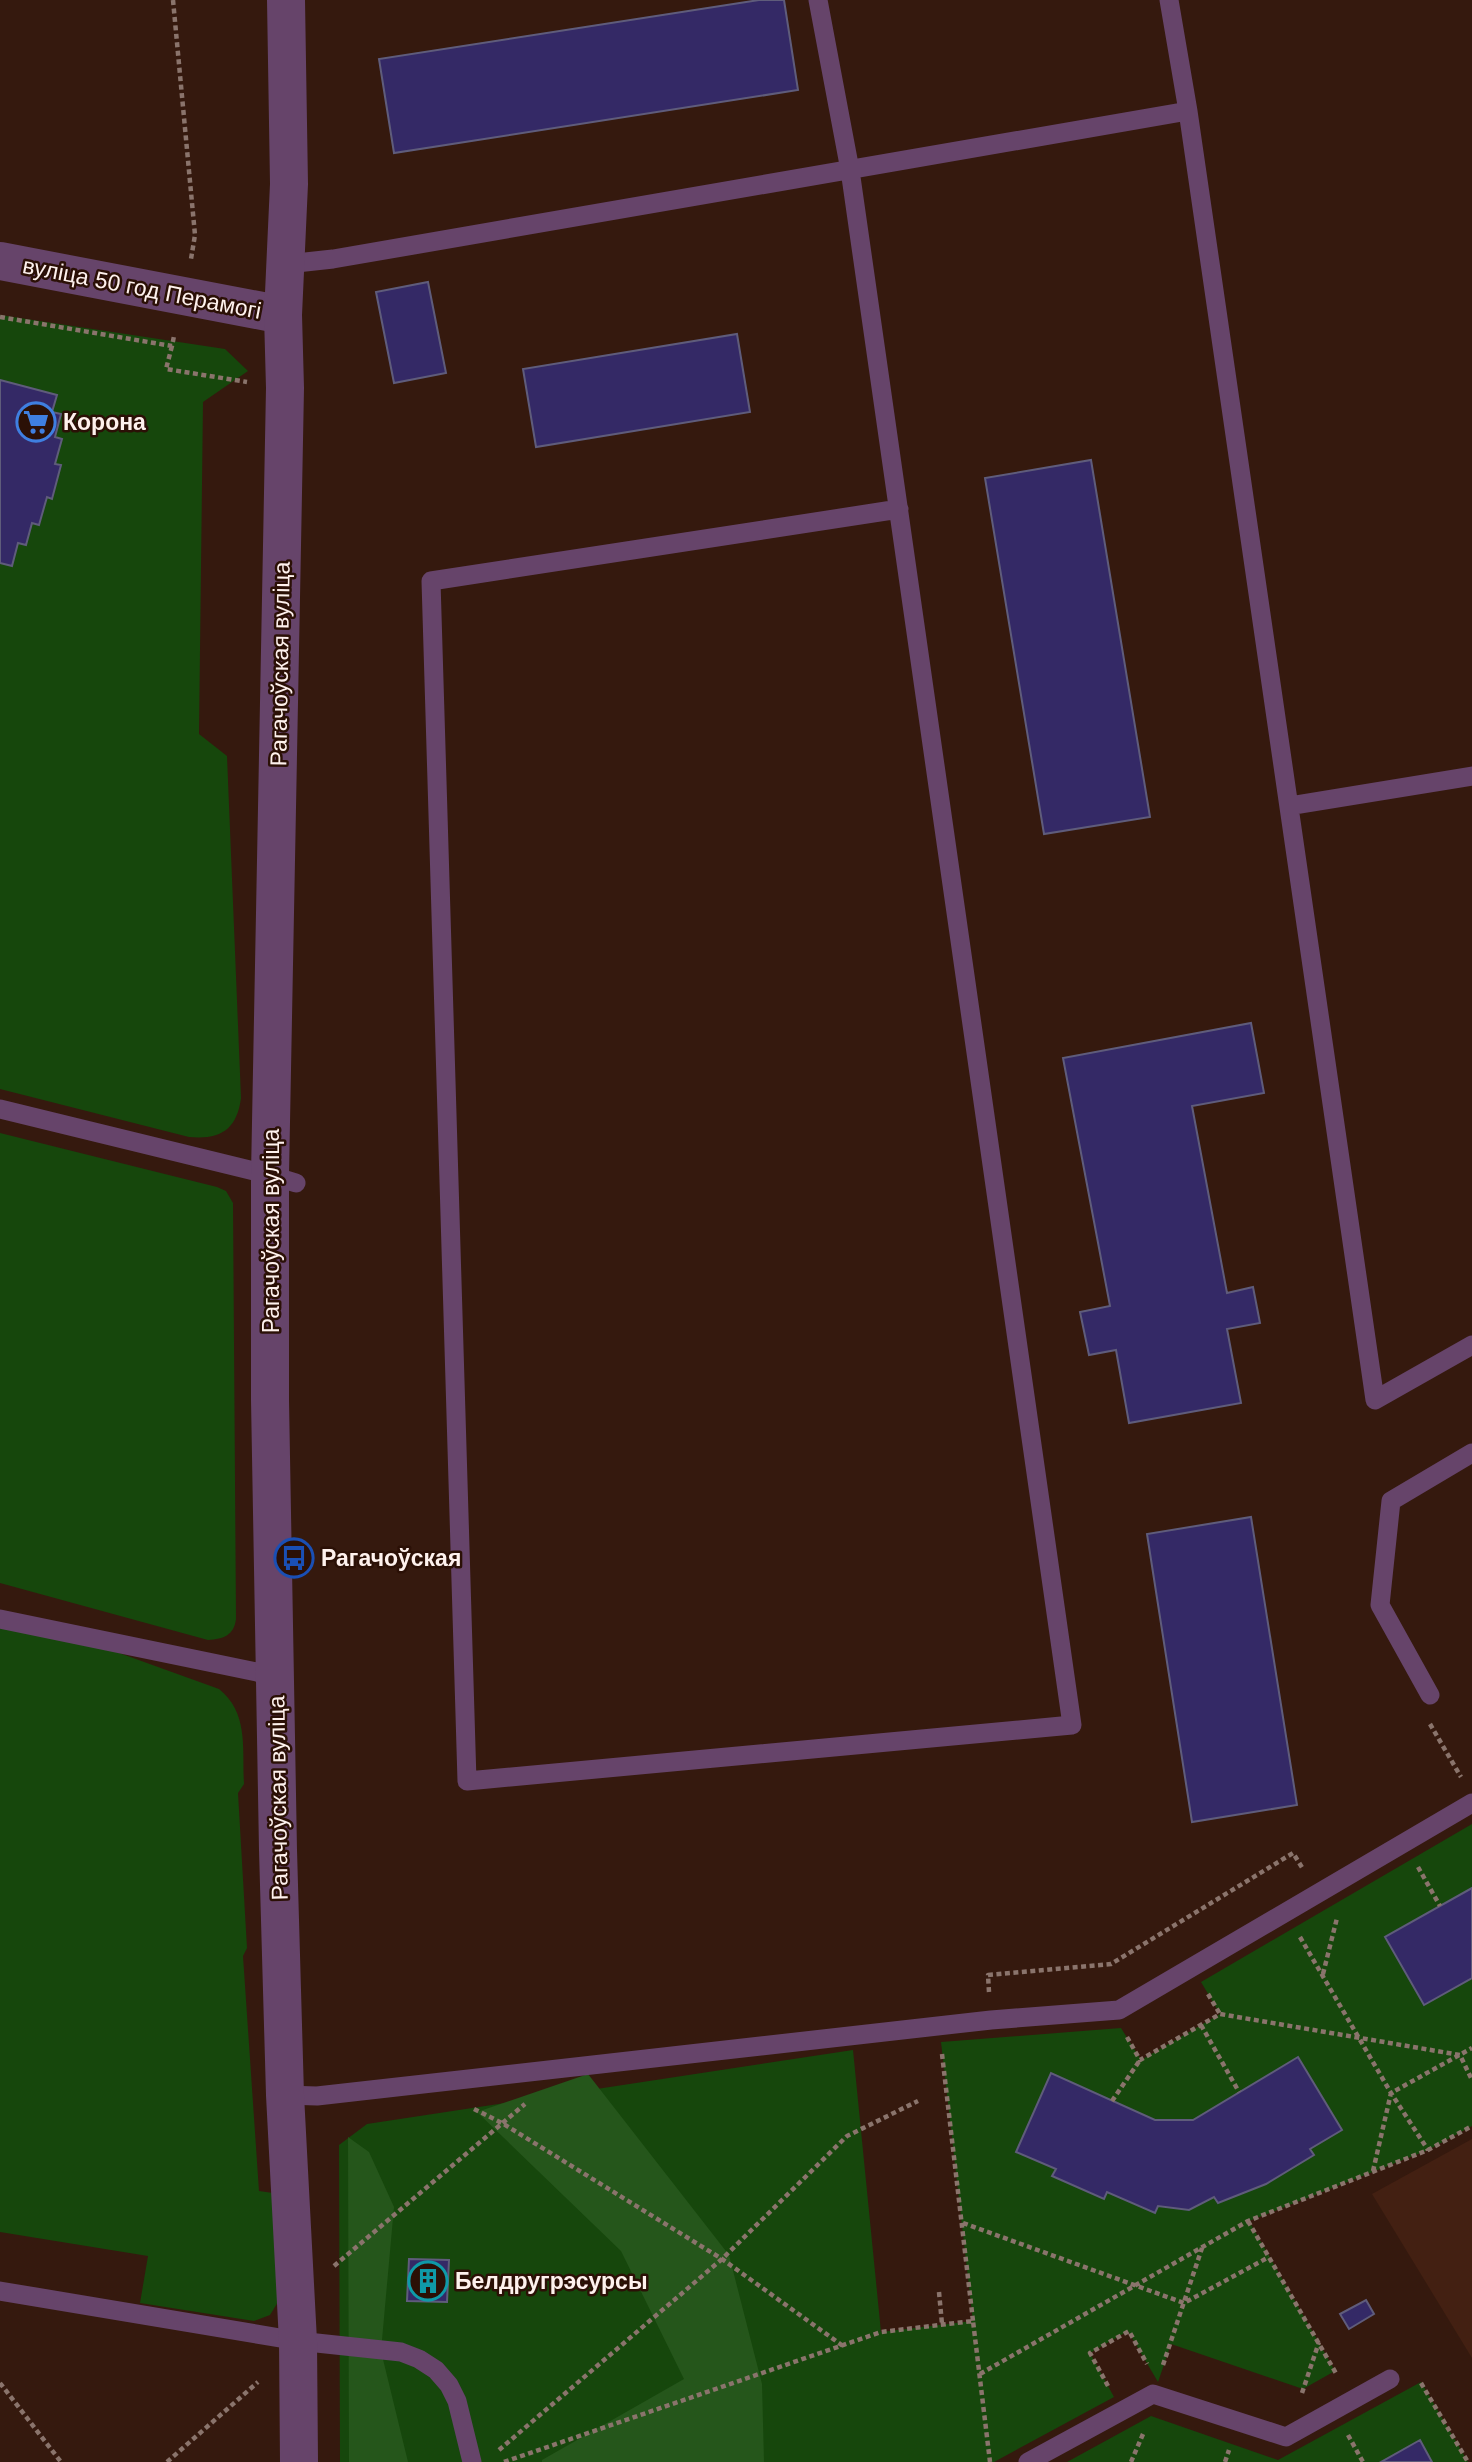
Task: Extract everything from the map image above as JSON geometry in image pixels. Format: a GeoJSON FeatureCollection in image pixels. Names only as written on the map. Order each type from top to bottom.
{"type":"FeatureCollection","features":[{"type":"Feature","properties":{"kind":"street","name":"Рагачоўская вуліца"},"geometry":{"type":"LineString","coordinates":[[286,0],[289,184],[283,315],[283,1179],[271,1545],[285,2095],[298,2341],[299,2462]]}},
{"type":"Feature","properties":{"kind":"street","name":"вуліца 50 год Перамогі"},"geometry":{"type":"LineString","coordinates":[[0,261],[283,315]]}},
{"type":"Feature","properties":{"kind":"lane"},"geometry":{"type":"LineString","coordinates":[[818,0],[850,170],[899,509],[1072,1725],[467,1781],[430,581],[899,509]]}},
{"type":"Feature","properties":{"kind":"lane"},"geometry":{"type":"LineString","coordinates":[[1169,0],[1188,111],[1375,1400],[1472,1345]]}},
{"type":"Feature","properties":{"kind":"lane"},"geometry":{"type":"LineString","coordinates":[[286,264],[333,260],[1188,111]]}},
{"type":"Feature","properties":{"kind":"lane"},"geometry":{"type":"LineString","coordinates":[[1289,806],[1472,776]]}},
{"type":"Feature","properties":{"kind":"lane"},"geometry":{"type":"LineString","coordinates":[[0,1109],[283,1179]]}},
{"type":"Feature","properties":{"kind":"lane"},"geometry":{"type":"LineString","coordinates":[[1430,1695],[1380,1605],[1391,1501],[1472,1453]]}},
{"type":"Feature","properties":{"kind":"lane"},"geometry":{"type":"LineString","coordinates":[[0,1619],[276,1676]]}},
{"type":"Feature","properties":{"kind":"lane"},"geometry":{"type":"LineString","coordinates":[[285,2095],[330,2094],[991,2020],[1119,2010],[1286,1912],[1469,1795]]}},
{"type":"Feature","properties":{"kind":"lane"},"geometry":{"type":"LineString","coordinates":[[0,2291],[298,2341],[401,2352],[436,2370],[449,2385],[457,2402],[472,2462]]}},
{"type":"Feature","properties":{"kind":"lane"},"geometry":{"type":"LineString","coordinates":[[1028,2462],[1155,2388],[1286,2437],[1391,2378]]}},
{"type":"Feature","properties":{"kind":"path"},"geometry":{"type":"LineString","coordinates":[[173,0],[195,235]]}},
{"type":"Feature","properties":{"kind":"path"},"geometry":{"type":"LineString","coordinates":[[184,296],[166,369],[285,388]]}},
{"type":"Feature","properties":{"kind":"path"},"geometry":{"type":"LineString","coordinates":[[0,317],[172,346]]}},
{"type":"Feature","properties":{"kind":"path"},"geometry":{"type":"LineString","coordinates":[[1430,1695],[1418,1702],[1469,1795]]}},
{"type":"Feature","properties":{"kind":"path"},"geometry":{"type":"LineString","coordinates":[[989,1994],[988,1975],[1111,1964],[1293,1853],[1310,1878]]}},
{"type":"Feature","properties":{"kind":"path"},"geometry":{"type":"LineString","coordinates":[[1413,1858],[1440,1906]]}},
{"type":"Feature","properties":{"kind":"path"},"geometry":{"type":"LineString","coordinates":[[1286,1912],[1391,2093],[1428,2150]]}},
{"type":"Feature","properties":{"kind":"path"},"geometry":{"type":"LineString","coordinates":[[1322,1975],[1339,1912]]}},
{"type":"Feature","properties":{"kind":"path"},"geometry":{"type":"LineString","coordinates":[[1112,2101],[1140,2060],[1220,2014],[1460,2055]]}},
{"type":"Feature","properties":{"kind":"path"},"geometry":{"type":"LineString","coordinates":[[1200,2025],[1239,2092]]}},
{"type":"Feature","properties":{"kind":"path"},"geometry":{"type":"LineString","coordinates":[[1121,2028],[1140,2060]]}},
{"type":"Feature","properties":{"kind":"path"},"geometry":{"type":"LineString","coordinates":[[941,2042],[990,2462]]}},
{"type":"Feature","properties":{"kind":"path"},"geometry":{"type":"LineString","coordinates":[[1373,2172],[1391,2093],[1472,2048]]}},
{"type":"Feature","properties":{"kind":"path"},"geometry":{"type":"LineString","coordinates":[[1460,2055],[1472,2080]]}},
{"type":"Feature","properties":{"kind":"path"},"geometry":{"type":"LineString","coordinates":[[330,2269],[530,2100]]}},
{"type":"Feature","properties":{"kind":"path"},"geometry":{"type":"LineString","coordinates":[[496,2453],[722,2259],[847,2136],[918,2101]]}},
{"type":"Feature","properties":{"kind":"path"},"geometry":{"type":"LineString","coordinates":[[468,2106],[502,2123],[722,2259],[844,2347]]}},
{"type":"Feature","properties":{"kind":"path"},"geometry":{"type":"LineString","coordinates":[[979,2374],[1248,2221],[1428,2150],[1472,2126]]}},
{"type":"Feature","properties":{"kind":"path"},"geometry":{"type":"LineString","coordinates":[[1248,2221],[1351,2401]]}},
{"type":"Feature","properties":{"kind":"path"},"geometry":{"type":"LineString","coordinates":[[963,2222],[1184,2303]]}},
{"type":"Feature","properties":{"kind":"path"},"geometry":{"type":"LineString","coordinates":[[1131,2462],[1151,2416],[1155,2388],[1203,2247]]}},
{"type":"Feature","properties":{"kind":"path"},"geometry":{"type":"LineString","coordinates":[[1184,2303],[1269,2256]]}},
{"type":"Feature","properties":{"kind":"path"},"geometry":{"type":"LineString","coordinates":[[939,2292],[942,2324]]}},
{"type":"Feature","properties":{"kind":"path"},"geometry":{"type":"LineString","coordinates":[[505,2462],[881,2332],[973,2321]]}},
{"type":"Feature","properties":{"kind":"path"},"geometry":{"type":"LineString","coordinates":[[1114,2397],[1090,2353],[1129,2331],[1155,2388]]}},
{"type":"Feature","properties":{"kind":"path"},"geometry":{"type":"LineString","coordinates":[[1391,2378],[1412,2367],[1468,2462]]}},
{"type":"Feature","properties":{"kind":"path"},"geometry":{"type":"LineString","coordinates":[[167,2462],[267,2374]]}},
{"type":"Feature","properties":{"kind":"path"},"geometry":{"type":"LineString","coordinates":[[0,2383],[61,2462]]}},
{"type":"Feature","properties":{"kind":"path"},"geometry":{"type":"LineString","coordinates":[[1342,2425],[1363,2462]]}},
{"type":"Feature","properties":{"kind":"shaded area"},"geometry":{"type":"Polygon","coordinates":[[[1472,2139],[1472,2358],[1372,2194],[1472,2139]]]}},
{"type":"Feature","properties":{"kind":"green space"},"geometry":{"type":"Polygon","coordinates":[[[0,315],[225,349],[248,371],[203,402],[199,734],[227,756],[241,1098],[236,1118],[231,1125],[210,1137],[189,1137],[0,1089],[0,563],[12,566],[18,543],[26,545],[32,523],[40,524],[47,497],[53,498],[61,465],[55,464],[62,439],[55,437],[61,414],[52,412],[57,395],[0,380],[0,315]]]}},
{"type":"Feature","properties":{"kind":"green space"},"geometry":{"type":"Polygon","coordinates":[[[0,1133],[217,1187],[226,1191],[233,1203],[236,1619],[233,1629],[219,1639],[208,1640],[0,1583],[0,1133]]]}},
{"type":"Feature","properties":{"kind":"green space"},"geometry":{"type":"Polygon","coordinates":[[[0,1610],[219,1689],[229,1699],[240,1720],[244,1784],[238,1793],[247,1948],[243,1956],[259,2191],[273,2193],[278,2302],[270,2315],[254,2321],[140,2303],[148,2256],[0,2232],[0,1610]]]}},
{"type":"Feature","properties":{"kind":"green space"},"geometry":{"type":"Polygon","coordinates":[[[1472,1824],[1472,2126],[1428,2150],[1249,2221],[1335,2371],[1303,2389],[1171,2344],[1158,2382],[1128,2331],[1090,2353],[1114,2397],[994,2462],[340,2462],[339,2145],[367,2124],[853,2050],[881,2332],[973,2321],[941,2042],[1121,2028],[1141,2060],[1220,2014],[1201,1982],[1472,1824]]]}},
{"type":"Feature","properties":{"kind":"green space"},"geometry":{"type":"Polygon","coordinates":[[[588,2074],[729,2255],[762,2384],[764,2462],[542,2462],[684,2379],[621,2251],[477,2112],[588,2074]]]}},
{"type":"Feature","properties":{"kind":"green space"},"geometry":{"type":"Polygon","coordinates":[[[348,2137],[369,2152],[394,2207],[381,2351],[408,2462],[349,2462],[348,2137]]]}},
{"type":"Feature","properties":{"kind":"green space"},"geometry":{"type":"Polygon","coordinates":[[[1421,2382],[1468,2462],[1067,2462],[1151,2416],[1278,2460],[1421,2382]]]}},
{"type":"Feature","properties":{"kind":"building"},"geometry":{"type":"Polygon","coordinates":[[[759,0],[784,0],[798,90],[394,153],[379,59],[759,0]]]}},
{"type":"Feature","properties":{"kind":"building"},"geometry":{"type":"Polygon","coordinates":[[[428,282],[446,373],[394,383],[376,292],[428,282]]]}},
{"type":"Feature","properties":{"kind":"building"},"geometry":{"type":"Polygon","coordinates":[[[737,334],[750,412],[536,447],[523,369],[737,334]]]}},
{"type":"Feature","properties":{"kind":"building"},"geometry":{"type":"Polygon","coordinates":[[[0,380],[57,395],[52,412],[61,414],[55,437],[62,439],[55,464],[61,465],[52,499],[47,497],[39,525],[32,523],[26,545],[18,543],[12,566],[0,563],[0,380]]]}},
{"type":"Feature","properties":{"kind":"building"},"geometry":{"type":"Polygon","coordinates":[[[1091,460],[1150,817],[1044,834],[985,478],[1091,460]]]}},
{"type":"Feature","properties":{"kind":"building"},"geometry":{"type":"Polygon","coordinates":[[[1251,1023],[1264,1093],[1192,1106],[1227,1293],[1253,1287],[1260,1323],[1227,1329],[1241,1403],[1129,1423],[1116,1350],[1089,1355],[1080,1312],[1110,1306],[1063,1058],[1251,1023]]]}},
{"type":"Feature","properties":{"kind":"building"},"geometry":{"type":"Polygon","coordinates":[[[1251,1517],[1297,1805],[1192,1822],[1147,1534],[1251,1517]]]}},
{"type":"Feature","properties":{"kind":"building"},"geometry":{"type":"Polygon","coordinates":[[[1472,1888],[1472,1978],[1424,2005],[1385,1937],[1472,1888]]]}},
{"type":"Feature","properties":{"kind":"building"},"geometry":{"type":"Polygon","coordinates":[[[1298,2057],[1342,2130],[1310,2149],[1314,2155],[1266,2184],[1218,2203],[1214,2197],[1189,2210],[1158,2206],[1155,2213],[1107,2192],[1104,2199],[1052,2176],[1056,2169],[1016,2152],[1051,2073],[1155,2120],[1193,2120],[1298,2057]]]}},
{"type":"Feature","properties":{"kind":"building","name":"Белдругрэсурсы"},"geometry":{"type":"Polygon","coordinates":[[[409,2259],[449,2260],[447,2302],[407,2301],[409,2259]]]}},
{"type":"Feature","properties":{"kind":"building"},"geometry":{"type":"Polygon","coordinates":[[[1366,2300],[1374,2314],[1349,2329],[1340,2314],[1366,2300]]]}},
{"type":"Feature","properties":{"kind":"building"},"geometry":{"type":"Polygon","coordinates":[[[1420,2440],[1432,2462],[1381,2462],[1420,2440]]]}},
{"type":"Feature","properties":{"kind":"place","name":"Корона"},"geometry":{"type":"Point","coordinates":[36,422]}},
{"type":"Feature","properties":{"kind":"place","name":"Рагачоўская"},"geometry":{"type":"Point","coordinates":[294,1558]}},
{"type":"Feature","properties":{"kind":"place","name":"Белдругрэсурсы"},"geometry":{"type":"Point","coordinates":[428,2281]}}]}
